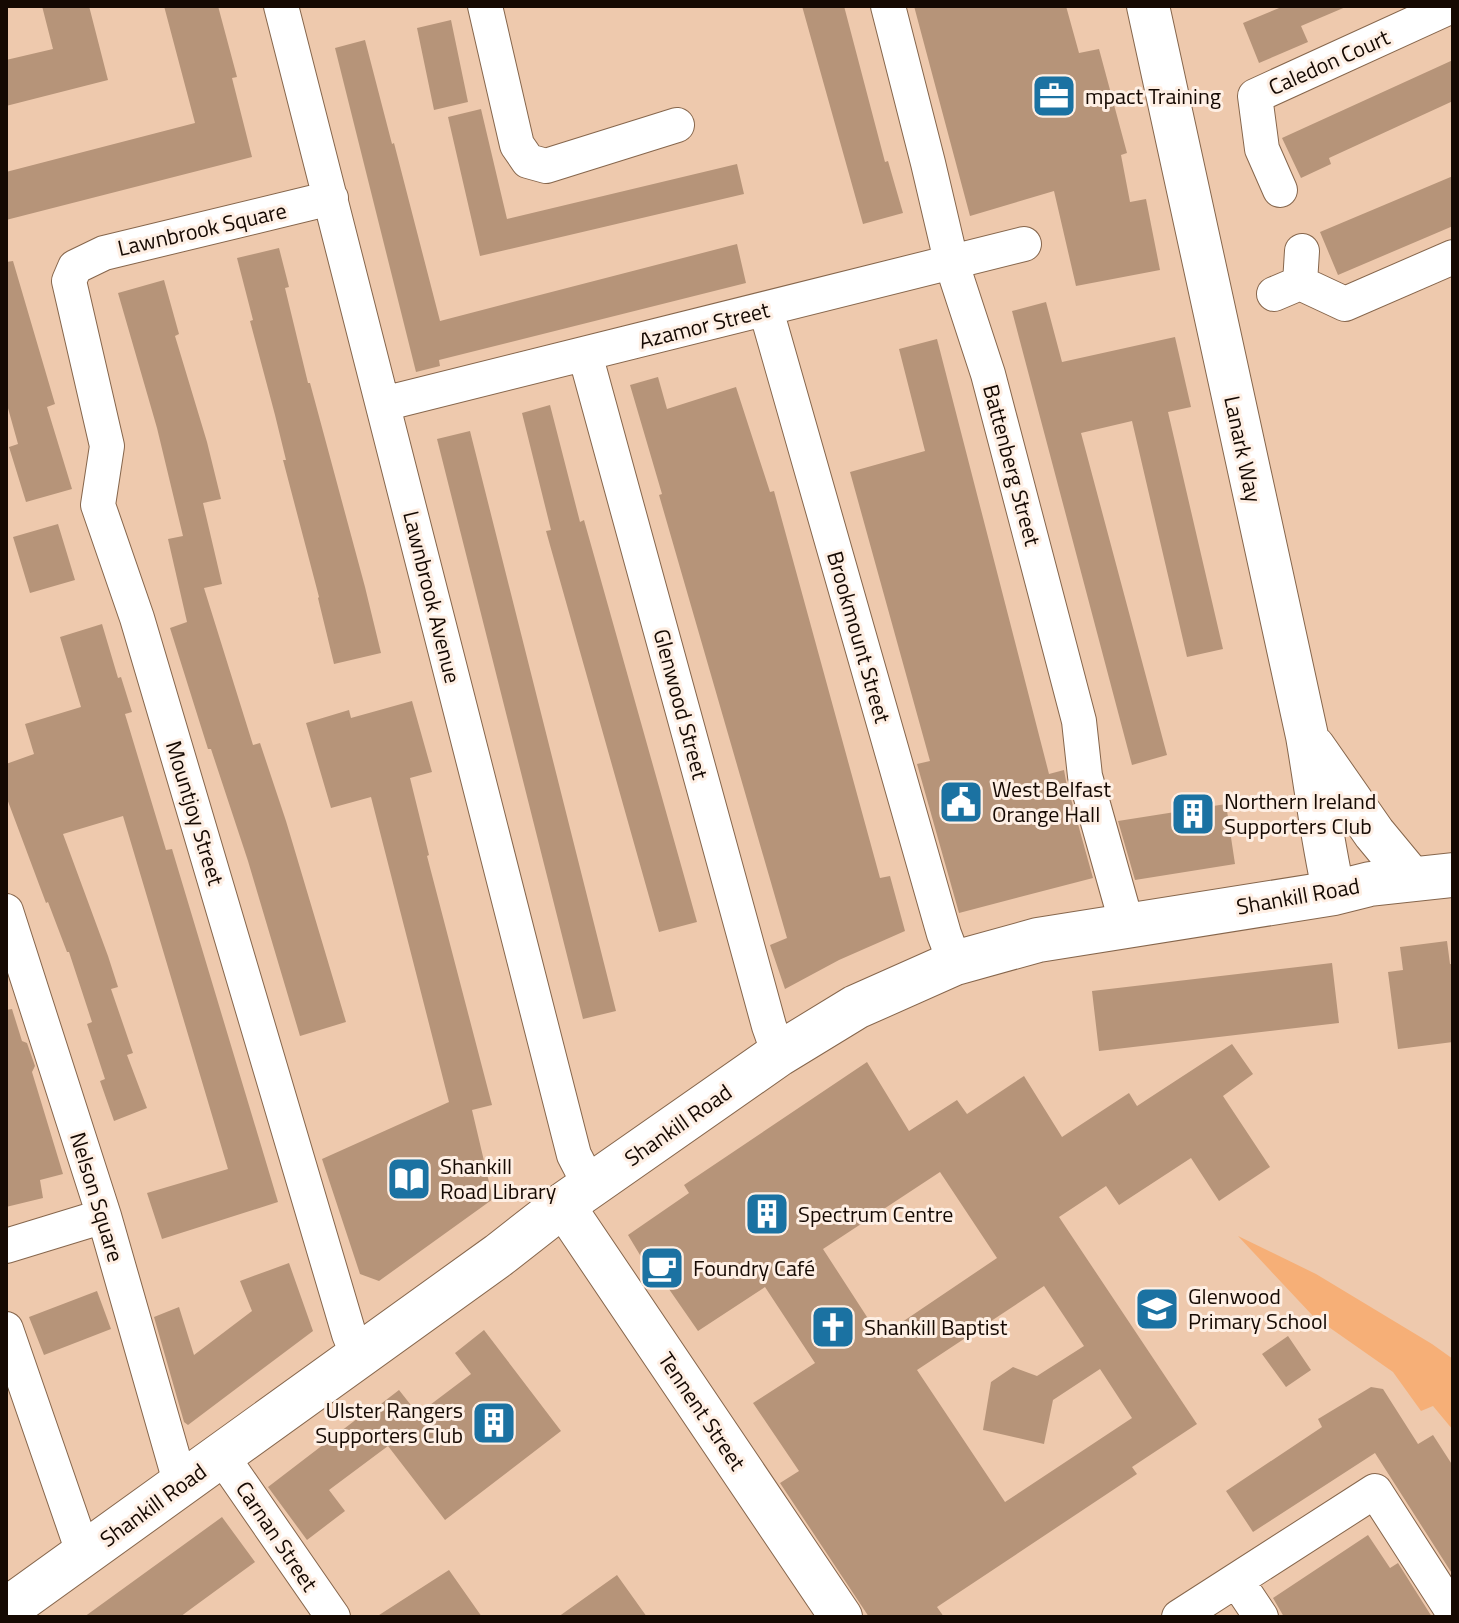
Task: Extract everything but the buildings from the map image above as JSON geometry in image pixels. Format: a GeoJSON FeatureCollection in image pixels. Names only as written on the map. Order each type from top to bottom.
{"type":"FeatureCollection","features":[{"type":"Feature","properties":{"kind":"main road","name":"Shankill Road"},"geometry":{"type":"LineString","coordinates":[[6,1610],[499,1255],[576,1196],[779,1054],[856,1007],[955,963],[1038,940],[1334,893],[1370,884],[1432,877]]}},
{"type":"Feature","properties":{"kind":"street"},"geometry":{"type":"LineString","coordinates":[[485,6],[517,145],[528,161],[546,166],[677,125]]}},
{"type":"Feature","properties":{"kind":"street","name":"Battenberg Street"},"geometry":{"type":"LineString","coordinates":[[888,6],[951,261],[988,374],[1079,721],[1085,776],[1127,925]]}},
{"type":"Feature","properties":{"kind":"street","name":"Lanark Way"},"geometry":{"type":"LineString","coordinates":[[1148,6],[1307,736],[1325,857],[1334,893]]}},
{"type":"Feature","properties":{"kind":"street","name":"Caledon Court"},"geometry":{"type":"LineString","coordinates":[[1280,190],[1250,154],[1255,96],[1452,6]]}},
{"type":"Feature","properties":{"kind":"street","name":"Lawnbrook Avenue"},"geometry":{"type":"LineString","coordinates":[[286,7],[331,198],[574,1155],[576,1196]]}},
{"type":"Feature","properties":{"kind":"street","name":"Lawnbrook Square"},"geometry":{"type":"LineString","coordinates":[[75,267],[104,253],[331,198]]}},
{"type":"Feature","properties":{"kind":"street","name":"Azamor Street"},"geometry":{"type":"LineString","coordinates":[[383,404],[1024,244]]}},
{"type":"Feature","properties":{"kind":"street"},"geometry":{"type":"LineString","coordinates":[[1292,276],[1345,304],[1453,257]]}},
{"type":"Feature","properties":{"kind":"street","name":"Mountjoy Street"},"geometry":{"type":"LineString","coordinates":[[75,267],[69,281],[107,446],[98,505],[137,618],[358,1356]]}},
{"type":"Feature","properties":{"kind":"street","name":"Brookmount Street"},"geometry":{"type":"LineString","coordinates":[[766,310],[944,934],[955,963]]}},
{"type":"Feature","properties":{"kind":"street","name":"Glenwood Street"},"geometry":{"type":"LineString","coordinates":[[585,354],[779,1054]]}},
{"type":"Feature","properties":{"kind":"street"},"geometry":{"type":"LineString","coordinates":[[1307,736],[1374,833],[1432,877]]}},
{"type":"Feature","properties":{"kind":"street","name":"Nelson Square"},"geometry":{"type":"LineString","coordinates":[[6,911],[104,1216],[181,1485]]}},
{"type":"Feature","properties":{"kind":"street","name":"Tennent Street"},"geometry":{"type":"LineString","coordinates":[[576,1196],[841,1617]]}},
{"type":"Feature","properties":{"kind":"street"},"geometry":{"type":"LineString","coordinates":[[6,1246],[104,1216]]}},
{"type":"Feature","properties":{"kind":"street"},"geometry":{"type":"LineString","coordinates":[[6,1329],[84,1555]]}},
{"type":"Feature","properties":{"kind":"street","name":"Carnan Street"},"geometry":{"type":"LineString","coordinates":[[221,1455],[333,1617]]}},
{"type":"Feature","properties":{"kind":"street"},"geometry":{"type":"LineString","coordinates":[[1179,1617],[1375,1491],[1453,1612]]}},
{"type":"Feature","properties":{"kind":"street"},"geometry":{"type":"LineString","coordinates":[[1237,1581],[1261,1617]]}},
{"type":"Feature","properties":{"kind":"shaded area"},"geometry":{"type":"Polygon","coordinates":[[[1238,1236],[1316,1274],[1453,1359],[1453,1430],[1433,1406],[1421,1411],[1393,1372],[1313,1316],[1238,1236]]]}},
{"type":"Feature","properties":{"kind":"place","name":"mpact Training"},"geometry":{"type":"Point","coordinates":[1054,96]}},
{"type":"Feature","properties":{"kind":"place","name":"West Belfast Orange Hall"},"geometry":{"type":"Point","coordinates":[961,802]}},
{"type":"Feature","properties":{"kind":"place","name":"Northern Ireland Supporters Club"},"geometry":{"type":"Point","coordinates":[1193,814]}},
{"type":"Feature","properties":{"kind":"place","name":"Shankill Road Library"},"geometry":{"type":"Point","coordinates":[409,1179]}},
{"type":"Feature","properties":{"kind":"place","name":"Spectrum Centre"},"geometry":{"type":"Point","coordinates":[767,1214]}},
{"type":"Feature","properties":{"kind":"place","name":"Foundry Café"},"geometry":{"type":"Point","coordinates":[662,1268]}},
{"type":"Feature","properties":{"kind":"place","name":"Glenwood Primary School"},"geometry":{"type":"Point","coordinates":[1157,1309]}},
{"type":"Feature","properties":{"kind":"place","name":"Shankill Baptist"},"geometry":{"type":"Point","coordinates":[833,1327]}},
{"type":"Feature","properties":{"kind":"place","name":"Ulster Rangers Supporters Club"},"geometry":{"type":"Point","coordinates":[494,1423]}}]}
